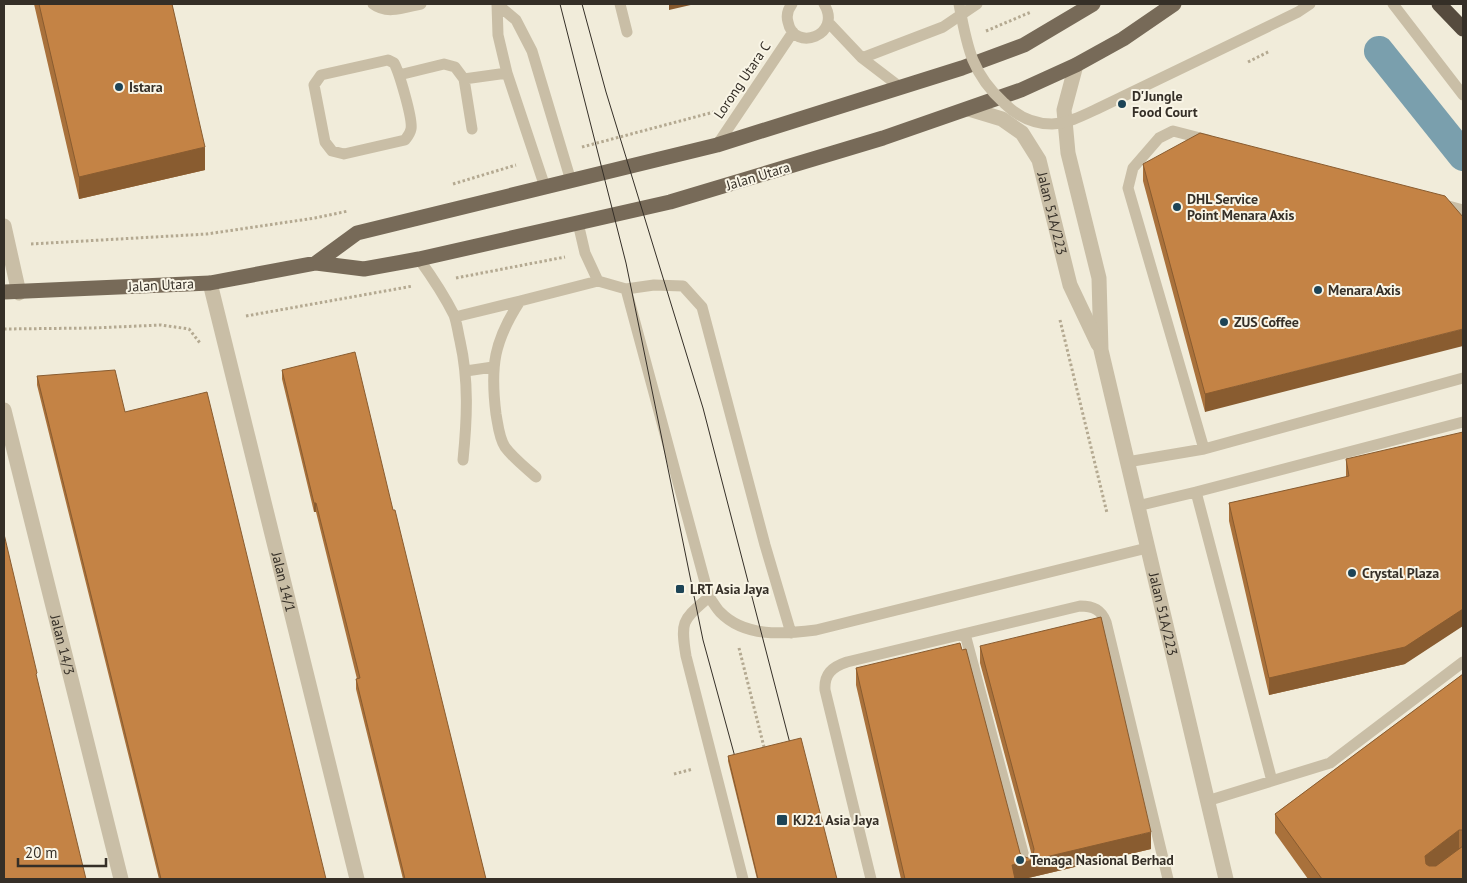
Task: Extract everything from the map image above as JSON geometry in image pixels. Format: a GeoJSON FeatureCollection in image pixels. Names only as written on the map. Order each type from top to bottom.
{"type":"FeatureCollection","features":[{"type":"Feature","properties":{"kind":"highway"},"geometry":{"type":"LineString","coordinates":[[1439,4],[1463,29]]}},
{"type":"Feature","properties":{"kind":"main road","name":"Jalan Utara"},"geometry":{"type":"LineString","coordinates":[[316,263],[357,233],[717,144],[962,68],[1024,45],[1093,4]]}},
{"type":"Feature","properties":{"kind":"main road","name":"Jalan Utara"},"geometry":{"type":"LineString","coordinates":[[11,292],[210,283],[316,263],[364,269],[419,260],[670,202],[884,138],[1021,90],[1076,65],[1123,39],[1174,4]]}},
{"type":"Feature","properties":{"kind":"street","name":"Jalan 51A/223"},"geometry":{"type":"LineString","coordinates":[[1076,65],[1064,110],[1068,152],[1099,278],[1101,350],[1226,879]]}},
{"type":"Feature","properties":{"kind":"street","name":"Jalan 51A/223"},"geometry":{"type":"LineString","coordinates":[[969,109],[1002,119],[1022,133],[1039,160],[1070,285],[1101,350]]}},
{"type":"Feature","properties":{"kind":"street"},"geometry":{"type":"LineString","coordinates":[[4,226],[8,247],[11,292]]}},
{"type":"Feature","properties":{"kind":"street","name":"Jalan 14/1"},"geometry":{"type":"LineString","coordinates":[[210,283],[357,879]]}},
{"type":"Feature","properties":{"kind":"street","name":"Jalan 14/3"},"geometry":{"type":"LineString","coordinates":[[4,410],[121,879]]}},
{"type":"Feature","properties":{"kind":"lane"},"geometry":{"type":"LineString","coordinates":[[374,4],[384,10],[392,10],[421,4]]}},
{"type":"Feature","properties":{"kind":"lane"},"geometry":{"type":"LineString","coordinates":[[497,4],[498,35],[506,72],[545,186]]}},
{"type":"Feature","properties":{"kind":"lane"},"geometry":{"type":"LineString","coordinates":[[497,4],[516,20],[532,52],[571,180]]}},
{"type":"Feature","properties":{"kind":"lane"},"geometry":{"type":"LineString","coordinates":[[620,4],[627,32]]}},
{"type":"Feature","properties":{"kind":"lane"},"geometry":{"type":"LineString","coordinates":[[792,4],[787,13],[789,26],[793,32],[804,38],[810,38],[822,33],[828,22],[828,9],[824,4]]}},
{"type":"Feature","properties":{"kind":"lane"},"geometry":{"type":"LineString","coordinates":[[959,4],[966,39],[975,66],[989,89],[1013,112],[1032,122],[1052,124],[1076,119],[1298,12],[1310,4]]}},
{"type":"Feature","properties":{"kind":"lane"},"geometry":{"type":"LineString","coordinates":[[862,58],[943,27],[977,4]]}},
{"type":"Feature","properties":{"kind":"lane"},"geometry":{"type":"LineString","coordinates":[[1393,4],[1463,95]]}},
{"type":"Feature","properties":{"kind":"lane"},"geometry":{"type":"LineString","coordinates":[[828,22],[862,58],[900,87]]}},
{"type":"Feature","properties":{"kind":"lane","name":"Lorong Utara C"},"geometry":{"type":"LineString","coordinates":[[717,144],[793,32]]}},
{"type":"Feature","properties":{"kind":"lane"},"geometry":{"type":"LineString","coordinates":[[388,60],[394,62],[399,76],[412,123],[409,135],[405,140],[344,154],[332,151],[325,142],[314,85],[317,79],[321,75],[388,60]]}},
{"type":"Feature","properties":{"kind":"lane"},"geometry":{"type":"LineString","coordinates":[[399,76],[444,64],[454,67],[464,79],[472,129]]}},
{"type":"Feature","properties":{"kind":"lane"},"geometry":{"type":"LineString","coordinates":[[464,79],[506,72]]}},
{"type":"Feature","properties":{"kind":"lane"},"geometry":{"type":"LineString","coordinates":[[1204,449],[1128,188],[1133,168],[1159,138],[1174,131],[1220,144]]}},
{"type":"Feature","properties":{"kind":"lane"},"geometry":{"type":"LineString","coordinates":[[1426,200],[1463,210]]}},
{"type":"Feature","properties":{"kind":"lane"},"geometry":{"type":"LineString","coordinates":[[578,223],[585,253],[598,281]]}},
{"type":"Feature","properties":{"kind":"lane"},"geometry":{"type":"LineString","coordinates":[[419,260],[435,282],[455,317],[466,371],[467,426],[463,460]]}},
{"type":"Feature","properties":{"kind":"lane"},"geometry":{"type":"LineString","coordinates":[[455,317],[598,281],[626,289],[654,285],[683,286],[702,307],[765,545],[791,633]]}},
{"type":"Feature","properties":{"kind":"lane"},"geometry":{"type":"LineString","coordinates":[[626,289],[709,597],[720,612],[731,621],[755,632],[791,633],[816,630],[1147,548]]}},
{"type":"Feature","properties":{"kind":"lane"},"geometry":{"type":"LineString","coordinates":[[520,300],[507,321],[499,340],[493,367],[494,393],[499,433],[505,447],[536,477]]}},
{"type":"Feature","properties":{"kind":"lane"},"geometry":{"type":"LineString","coordinates":[[466,371],[493,367]]}},
{"type":"Feature","properties":{"kind":"lane"},"geometry":{"type":"LineString","coordinates":[[1127,462],[1204,449],[1463,378]]}},
{"type":"Feature","properties":{"kind":"lane"},"geometry":{"type":"LineString","coordinates":[[1137,506],[1463,422]]}},
{"type":"Feature","properties":{"kind":"lane"},"geometry":{"type":"LineString","coordinates":[[1196,492],[1272,781]]}},
{"type":"Feature","properties":{"kind":"lane"},"geometry":{"type":"LineString","coordinates":[[709,597],[686,618],[682,635],[743,879]]}},
{"type":"Feature","properties":{"kind":"lane"},"geometry":{"type":"LineString","coordinates":[[871,879],[825,690],[828,674],[834,667],[841,664],[1080,606],[1089,606],[1097,609],[1103,614],[1106,622],[1168,879]]}},
{"type":"Feature","properties":{"kind":"lane"},"geometry":{"type":"LineString","coordinates":[[965,634],[1027,868]]}},
{"type":"Feature","properties":{"kind":"lane"},"geometry":{"type":"LineString","coordinates":[[1207,801],[1330,763],[1463,662]]}},
{"type":"Feature","properties":{"kind":"path"},"geometry":{"type":"LineString","coordinates":[[561,152],[724,110]]}},
{"type":"Feature","properties":{"kind":"path"},"geometry":{"type":"LineString","coordinates":[[450,185],[536,159]]}},
{"type":"Feature","properties":{"kind":"path"},"geometry":{"type":"LineString","coordinates":[[8,247],[40,243],[207,234],[351,211]]}},
{"type":"Feature","properties":{"kind":"path"},"geometry":{"type":"LineString","coordinates":[[1059,317],[1107,513]]}},
{"type":"Feature","properties":{"kind":"path"},"geometry":{"type":"LineString","coordinates":[[4,329],[161,325],[189,329],[203,348]]}},
{"type":"Feature","properties":{"kind":"path"},"geometry":{"type":"LineString","coordinates":[[731,621],[765,752]]}},
{"type":"Feature","properties":{"kind":"building","name":"Istara"},"geometry":{"type":"Polygon","coordinates":[[[39,4],[172,4],[205,147],[79,177],[39,4]]]}},
{"type":"Feature","properties":{"kind":"building","name":"Menara Axis"},"geometry":{"type":"Polygon","coordinates":[[[1200,133],[1445,196],[1463,217],[1463,329],[1205,394],[1143,164],[1200,133]]]}},
{"type":"Feature","properties":{"kind":"building"},"geometry":{"type":"Polygon","coordinates":[[[355,352],[486,879],[405,879],[356,679],[360,678],[316,503],[314,503],[282,370],[355,352]]]}},
{"type":"Feature","properties":{"kind":"building"},"geometry":{"type":"Polygon","coordinates":[[[115,370],[125,412],[207,392],[326,879],[161,879],[37,376],[115,370]]]}},
{"type":"Feature","properties":{"kind":"building","name":"Crystal Plaza"},"geometry":{"type":"Polygon","coordinates":[[[1463,432],[1463,609],[1405,647],[1269,678],[1229,503],[1349,476],[1346,459],[1463,432]]]}},
{"type":"Feature","properties":{"kind":"building"},"geometry":{"type":"Polygon","coordinates":[[[4,534],[36,674],[86,879],[4,879],[4,534]]]}},
{"type":"Feature","properties":{"kind":"building"},"geometry":{"type":"Polygon","coordinates":[[[1101,617],[1151,832],[1012,865],[1015,879],[905,879],[856,668],[960,643],[962,650],[966,649],[1020,853],[1028,858],[1033,856],[1034,849],[980,646],[1101,617]]]}},
{"type":"Feature","properties":{"kind":"building"},"geometry":{"type":"Polygon","coordinates":[[[1463,674],[1463,830],[1459,830],[1425,856],[1426,864],[1436,866],[1463,846],[1463,879],[1322,879],[1275,814],[1463,674]]]}},
{"type":"Feature","properties":{"kind":"building","name":"KJ21 Asia Jaya"},"geometry":{"type":"Polygon","coordinates":[[[801,738],[837,879],[758,879],[728,756],[801,738]]]}},
{"type":"Feature","properties":{"kind":"waterway"},"geometry":{"type":"LineString","coordinates":[[1379,51],[1463,156]]}},
{"type":"Feature","properties":{"kind":"tram line"},"geometry":{"type":"LineString","coordinates":[[560,4],[626,263],[703,640],[738,768]]}},
{"type":"Feature","properties":{"kind":"tram line"},"geometry":{"type":"LineString","coordinates":[[582,4],[606,92],[703,408],[793,755]]}},
{"type":"Feature","properties":{"kind":"place","name":"Istara"},"geometry":{"type":"Point","coordinates":[119,87]}},
{"type":"Feature","properties":{"kind":"place","name":"D'Jungle Food Court"},"geometry":{"type":"Point","coordinates":[1122,104]}},
{"type":"Feature","properties":{"kind":"place","name":"DHL Service Point Menara Axis"},"geometry":{"type":"Point","coordinates":[1177,207]}},
{"type":"Feature","properties":{"kind":"place","name":"Menara Axis"},"geometry":{"type":"Point","coordinates":[1318,290]}},
{"type":"Feature","properties":{"kind":"place","name":"ZUS Coffee"},"geometry":{"type":"Point","coordinates":[1224,322]}},
{"type":"Feature","properties":{"kind":"place","name":"Crystal Plaza"},"geometry":{"type":"Point","coordinates":[1352,573]}},
{"type":"Feature","properties":{"kind":"place","name":"LRT Asia Jaya"},"geometry":{"type":"Point","coordinates":[680,589]}},
{"type":"Feature","properties":{"kind":"place","name":"KJ21 Asia Jaya"},"geometry":{"type":"Point","coordinates":[782,820]}},
{"type":"Feature","properties":{"kind":"place","name":"Tenaga Nasional Berhad"},"geometry":{"type":"Point","coordinates":[1020,860]}}]}
